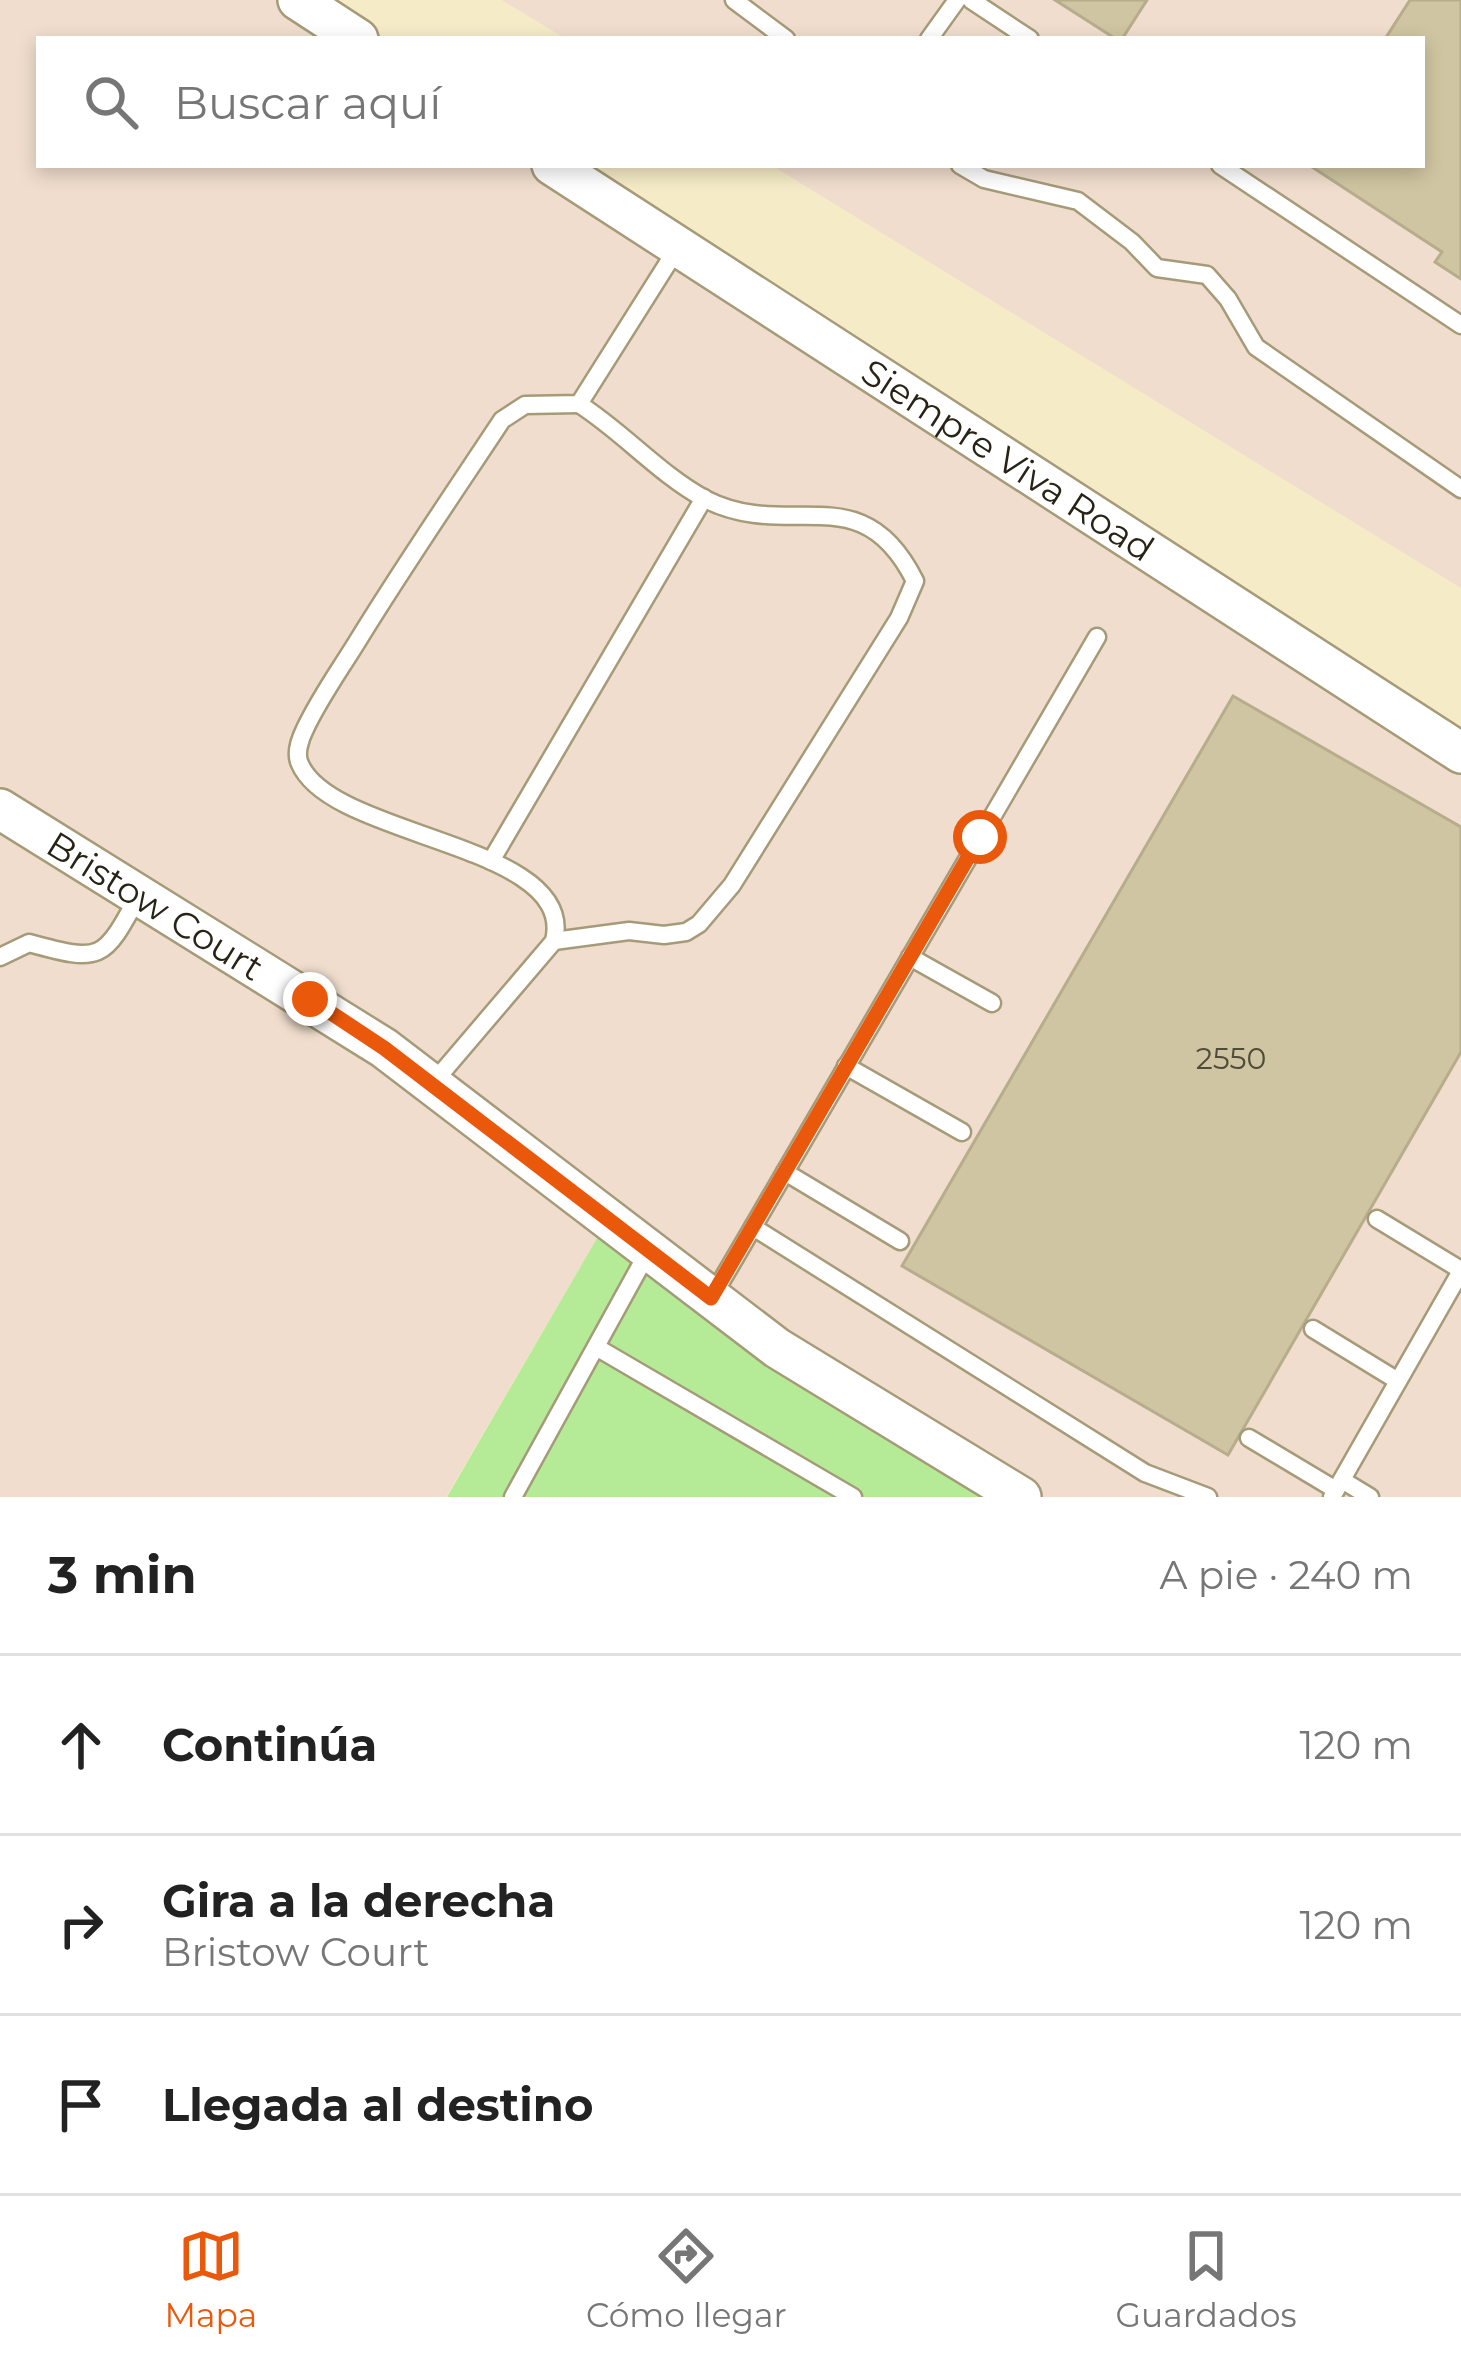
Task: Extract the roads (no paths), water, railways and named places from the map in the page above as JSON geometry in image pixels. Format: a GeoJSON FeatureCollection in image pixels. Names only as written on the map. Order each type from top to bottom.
{"type":"FeatureCollection","features":[{"type":"Feature","properties":{"kind":"street"},"geometry":{"type":"LineString","coordinates":[[298,0],[353,36]]}},
{"type":"Feature","properties":{"kind":"street","name":"Siempre Viva Road"},"geometry":{"type":"LineString","coordinates":[[557,168],[1461,753]]}},
{"type":"Feature","properties":{"kind":"street","name":"Bristow Court"},"geometry":{"type":"LineString","coordinates":[[0,809],[310,999],[777,1348],[1021,1497]]}},
{"type":"Feature","properties":{"kind":"lane"},"geometry":{"type":"LineString","coordinates":[[734,0],[782,36]]}},
{"type":"Feature","properties":{"kind":"lane"},"geometry":{"type":"LineString","coordinates":[[931,36],[957,0]]}},
{"type":"Feature","properties":{"kind":"lane"},"geometry":{"type":"LineString","coordinates":[[971,0],[1025,36]]}},
{"type":"Feature","properties":{"kind":"lane"},"geometry":{"type":"LineString","coordinates":[[965,168],[984,179],[1078,201],[1132,242],[1157,268],[1207,275],[1228,299],[1256,346],[1461,488]]}},
{"type":"Feature","properties":{"kind":"lane"},"geometry":{"type":"LineString","coordinates":[[1225,168],[1461,325]]}},
{"type":"Feature","properties":{"kind":"lane"},"geometry":{"type":"LineString","coordinates":[[579,404],[678,247]]}},
{"type":"Feature","properties":{"kind":"lane"},"geometry":{"type":"LineString","coordinates":[[431,1086],[554,941],[555,915],[531,882],[355,808],[315,782],[299,763],[299,746],[385,597],[502,420],[525,405],[579,404],[704,498],[740,514],[772,519],[824,513],[878,530],[902,553],[915,580],[899,618],[732,885],[699,924],[686,932],[664,935],[629,931],[554,941]]}},
{"type":"Feature","properties":{"kind":"lane"},"geometry":{"type":"LineString","coordinates":[[490,861],[704,498]]}},
{"type":"Feature","properties":{"kind":"lane"},"geometry":{"type":"LineString","coordinates":[[711,1298],[1097,637]]}},
{"type":"Feature","properties":{"kind":"lane"},"geometry":{"type":"LineString","coordinates":[[0,957],[29,943],[82,958],[112,945],[139,895]]}},
{"type":"Feature","properties":{"kind":"lane"},"geometry":{"type":"LineString","coordinates":[[910,957],[992,1003]]}},
{"type":"Feature","properties":{"kind":"lane"},"geometry":{"type":"LineString","coordinates":[[846,1066],[962,1132]]}},
{"type":"Feature","properties":{"kind":"lane"},"geometry":{"type":"LineString","coordinates":[[785,1172],[899,1241]]}},
{"type":"Feature","properties":{"kind":"lane"},"geometry":{"type":"LineString","coordinates":[[1337,1489],[1461,1270],[1377,1219]]}},
{"type":"Feature","properties":{"kind":"lane"},"geometry":{"type":"LineString","coordinates":[[753,1227],[1145,1473],[1208,1497]]}},
{"type":"Feature","properties":{"kind":"lane"},"geometry":{"type":"LineString","coordinates":[[513,1497],[648,1252]]}},
{"type":"Feature","properties":{"kind":"lane"},"geometry":{"type":"LineString","coordinates":[[1312,1329],[1399,1381]]}},
{"type":"Feature","properties":{"kind":"lane"},"geometry":{"type":"LineString","coordinates":[[596,1347],[854,1497]]}},
{"type":"Feature","properties":{"kind":"lane"},"geometry":{"type":"LineString","coordinates":[[1249,1438],[1337,1489],[1370,1497]]}}]}
